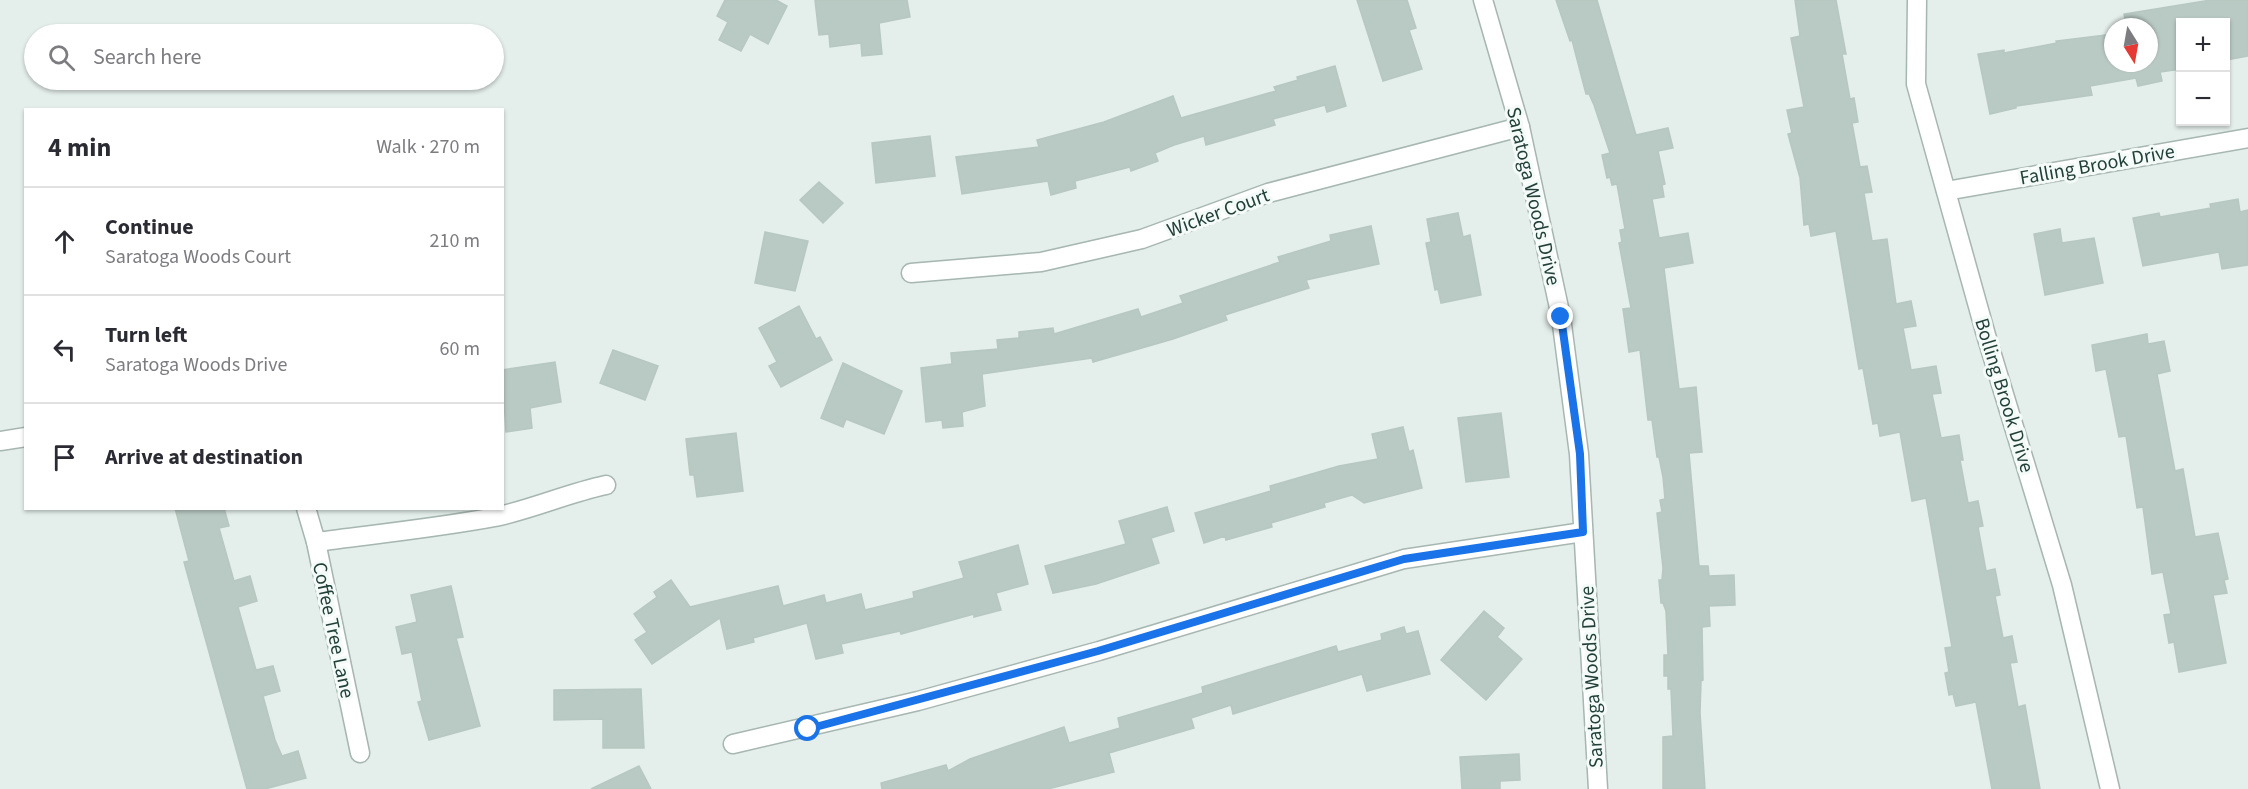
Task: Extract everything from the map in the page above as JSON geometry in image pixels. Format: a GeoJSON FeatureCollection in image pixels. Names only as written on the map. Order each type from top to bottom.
{"type":"FeatureCollection","features":[{"type":"Feature","properties":{"kind":"street","name":"Saratoga Woods Drive"},"geometry":{"type":"LineString","coordinates":[[1483,0],[1520,127],[1561,317],[1580,454],[1598,789]]}},
{"type":"Feature","properties":{"kind":"street","name":"Bolling Brook Drive"},"geometry":{"type":"LineString","coordinates":[[1917,0],[1916,84],[2062,585],[2110,789]]}},
{"type":"Feature","properties":{"kind":"street","name":"Wicker Court"},"geometry":{"type":"LineString","coordinates":[[911,273],[1041,262],[1142,239],[1268,193],[1520,127]]}},
{"type":"Feature","properties":{"kind":"street","name":"Falling Brook Drive"},"geometry":{"type":"LineString","coordinates":[[1946,191],[2248,138]]}},
{"type":"Feature","properties":{"kind":"street"},"geometry":{"type":"LineString","coordinates":[[0,441],[24,437]]}},
{"type":"Feature","properties":{"kind":"street"},"geometry":{"type":"LineString","coordinates":[[316,542],[495,517],[570,493],[606,485]]}},
{"type":"Feature","properties":{"kind":"street","name":"Coffee Tree Lane"},"geometry":{"type":"LineString","coordinates":[[307,510],[316,542],[360,753]]}},
{"type":"Feature","properties":{"kind":"street"},"geometry":{"type":"LineString","coordinates":[[733,744],[918,701],[1098,651],[1404,559],[1583,532]]}},
{"type":"Feature","properties":{"kind":"building"},"geometry":{"type":"Polygon","coordinates":[[[725,0],[776,0],[787,6],[768,44],[750,34],[741,51],[719,40],[728,22],[717,16],[725,0]]]}},
{"type":"Feature","properties":{"kind":"building"},"geometry":{"type":"Polygon","coordinates":[[[815,0],[907,0],[910,17],[879,23],[882,54],[862,56],[861,43],[830,47],[829,34],[819,35],[815,0]]]}},
{"type":"Feature","properties":{"kind":"building"},"geometry":{"type":"Polygon","coordinates":[[[1357,0],[1407,0],[1416,28],[1409,30],[1422,69],[1383,81],[1357,0]]]}},
{"type":"Feature","properties":{"kind":"building"},"geometry":{"type":"Polygon","coordinates":[[[1556,0],[1597,0],[1636,135],[1668,128],[1673,148],[1658,151],[1665,184],[1662,185],[1664,197],[1652,199],[1659,238],[1688,233],[1693,263],[1664,268],[1679,389],[1696,387],[1702,452],[1689,453],[1699,566],[1708,566],[1709,576],[1734,575],[1735,605],[1709,606],[1710,626],[1702,627],[1703,680],[1701,681],[1700,713],[1705,789],[1663,789],[1663,737],[1673,736],[1671,689],[1668,689],[1668,676],[1664,676],[1664,655],[1668,655],[1666,611],[1661,603],[1659,580],[1662,580],[1663,568],[1657,513],[1662,512],[1660,500],[1665,499],[1663,477],[1659,457],[1657,457],[1652,420],[1648,420],[1640,350],[1629,352],[1623,309],[1631,308],[1619,243],[1622,242],[1620,230],[1625,229],[1617,184],[1612,185],[1610,177],[1607,178],[1602,155],[1610,153],[1594,105],[1589,94],[1586,94],[1572,40],[1570,41],[1556,0]]]}},
{"type":"Feature","properties":{"kind":"building"},"geometry":{"type":"Polygon","coordinates":[[[1795,0],[1836,0],[1846,54],[1842,54],[1850,99],[1854,98],[1858,122],[1852,123],[1860,167],[1867,166],[1872,192],[1864,193],[1872,241],[1887,239],[1896,304],[1911,301],[1916,326],[1903,328],[1911,370],[1936,366],[1941,393],[1932,394],[1941,438],[1959,435],[1963,460],[1960,460],[1968,503],[1978,501],[1983,526],[1978,527],[1986,571],[1995,569],[2000,595],[1995,596],[2003,638],[2012,636],[2017,662],[2010,663],[2018,707],[2025,705],[2040,789],[1992,789],[1976,702],[1956,706],[1953,694],[1949,695],[1945,673],[1949,672],[1945,648],[1952,647],[1926,498],[1912,501],[1900,432],[1880,436],[1878,423],[1873,424],[1863,368],[1859,369],[1836,231],[1811,236],[1809,224],[1804,225],[1800,178],[1788,134],[1792,133],[1787,110],[1804,107],[1791,38],[1800,36],[1795,0]]]}},
{"type":"Feature","properties":{"kind":"building"},"geometry":{"type":"Polygon","coordinates":[[[2211,0],[2248,0],[2248,56],[2230,59],[2230,18],[2176,18],[2176,70],[2160,72],[2162,81],[2138,86],[2136,78],[2090,86],[2092,95],[2016,106],[2016,108],[1990,114],[1978,54],[2004,50],[2004,53],[2057,43],[2056,41],[2104,35],[2104,72],[2158,72],[2158,18],[2125,18],[2124,14],[2211,0]]]}},
{"type":"Feature","properties":{"kind":"building"},"geometry":{"type":"Polygon","coordinates":[[[1335,66],[1346,106],[1327,112],[1325,105],[1273,119],[1275,125],[1206,145],[1204,136],[1174,145],[1155,153],[1158,161],[1131,171],[1130,167],[1075,181],[1076,188],[1051,195],[1048,181],[962,194],[956,157],[1039,147],[1037,140],[1104,122],[1173,96],[1181,118],[1276,91],[1274,87],[1298,80],[1297,77],[1335,66]]]}},
{"type":"Feature","properties":{"kind":"building"},"geometry":{"type":"Polygon","coordinates":[[[930,136],[935,176],[876,183],[872,143],[930,136]]]}},
{"type":"Feature","properties":{"kind":"building"},"geometry":{"type":"Polygon","coordinates":[[[819,182],[843,203],[823,223],[800,200],[819,182]]]}},
{"type":"Feature","properties":{"kind":"building"},"geometry":{"type":"Polygon","coordinates":[[[2238,199],[2240,212],[2248,210],[2248,265],[2222,269],[2219,252],[2143,266],[2133,218],[2159,213],[2160,217],[2211,208],[2210,204],[2238,199]]]}},
{"type":"Feature","properties":{"kind":"building"},"geometry":{"type":"Polygon","coordinates":[[[1458,213],[1463,237],[1470,235],[1481,295],[1441,303],[1438,289],[1435,290],[1426,243],[1431,242],[1427,219],[1458,213]]]}},
{"type":"Feature","properties":{"kind":"building"},"geometry":{"type":"Polygon","coordinates":[[[1371,226],[1379,264],[1306,280],[1309,288],[1225,315],[1227,320],[1173,339],[1093,362],[1092,358],[982,374],[985,406],[962,412],[963,426],[943,428],[942,420],[926,422],[921,368],[952,364],[951,353],[998,349],[997,340],[1019,338],[1019,332],[1053,328],[1054,334],[1138,309],[1141,317],[1183,303],[1180,296],[1280,262],[1278,257],[1331,241],[1330,235],[1371,226]]]}},
{"type":"Feature","properties":{"kind":"building"},"geometry":{"type":"Polygon","coordinates":[[[2060,229],[2062,243],[2094,238],[2103,283],[2045,295],[2034,234],[2060,229]]]}},
{"type":"Feature","properties":{"kind":"building"},"geometry":{"type":"Polygon","coordinates":[[[765,232],[808,241],[795,291],[755,283],[765,232]]]}},
{"type":"Feature","properties":{"kind":"building"},"geometry":{"type":"Polygon","coordinates":[[[799,306],[816,339],[820,337],[832,360],[781,387],[769,366],[777,362],[759,328],[799,306]]]}},
{"type":"Feature","properties":{"kind":"building"},"geometry":{"type":"Polygon","coordinates":[[[2147,334],[2148,344],[2164,341],[2170,371],[2157,374],[2175,471],[2183,469],[2195,537],[2218,533],[2228,579],[2224,580],[2227,593],[2213,595],[2226,663],[2179,672],[2174,642],[2169,643],[2164,615],[2171,614],[2163,572],[2152,574],[2143,507],[2137,508],[2126,436],[2119,437],[2106,369],[2096,371],[2092,345],[2147,334]]]}},
{"type":"Feature","properties":{"kind":"building"},"geometry":{"type":"Polygon","coordinates":[[[613,350],[658,366],[645,400],[600,383],[613,350]]]}},
{"type":"Feature","properties":{"kind":"building"},"geometry":{"type":"Polygon","coordinates":[[[555,362],[561,402],[530,408],[532,428],[506,432],[504,370],[555,362]]]}},
{"type":"Feature","properties":{"kind":"building"},"geometry":{"type":"Polygon","coordinates":[[[843,363],[902,391],[884,434],[846,419],[843,427],[821,418],[843,363]]]}},
{"type":"Feature","properties":{"kind":"building"},"geometry":{"type":"Polygon","coordinates":[[[1501,413],[1509,477],[1466,482],[1458,418],[1501,413]]]}},
{"type":"Feature","properties":{"kind":"building"},"geometry":{"type":"Polygon","coordinates":[[[1403,427],[1409,452],[1413,450],[1422,488],[1364,503],[1352,495],[1324,503],[1325,507],[1271,523],[1272,527],[1226,540],[1225,536],[1204,543],[1195,513],[1271,491],[1270,486],[1339,466],[1378,459],[1372,434],[1403,427]]]}},
{"type":"Feature","properties":{"kind":"building"},"geometry":{"type":"Polygon","coordinates":[[[736,433],[743,491],[697,497],[694,475],[690,475],[686,439],[736,433]]]}},
{"type":"Feature","properties":{"kind":"building"},"geometry":{"type":"Polygon","coordinates":[[[1167,507],[1174,531],[1151,538],[1159,563],[1096,584],[1053,593],[1045,566],[1126,544],[1119,521],[1167,507]]]}},
{"type":"Feature","properties":{"kind":"building"},"geometry":{"type":"Polygon","coordinates":[[[176,510],[225,510],[229,526],[219,528],[234,581],[250,576],[257,601],[238,607],[256,670],[273,666],[280,691],[263,696],[275,740],[282,756],[298,751],[306,778],[265,789],[247,789],[184,562],[189,561],[176,510]]]}},
{"type":"Feature","properties":{"kind":"building"},"geometry":{"type":"Polygon","coordinates":[[[1018,545],[1028,584],[996,593],[1001,610],[974,617],[974,614],[901,634],[900,631],[841,644],[843,653],[816,659],[807,623],[753,638],[754,642],[727,649],[720,618],[652,664],[635,640],[647,632],[634,614],[657,597],[654,592],[671,580],[690,607],[778,586],[783,606],[824,595],[826,603],[861,594],[865,610],[914,598],[913,592],[964,578],[959,562],[1018,545]]]}},
{"type":"Feature","properties":{"kind":"building"},"geometry":{"type":"Polygon","coordinates":[[[451,586],[463,637],[456,638],[480,726],[429,740],[418,702],[422,701],[412,652],[402,654],[396,627],[417,622],[411,595],[451,586]]]}},
{"type":"Feature","properties":{"kind":"building"},"geometry":{"type":"Polygon","coordinates":[[[1484,611],[1504,628],[1497,637],[1522,659],[1486,700],[1441,660],[1484,611]]]}},
{"type":"Feature","properties":{"kind":"building"},"geometry":{"type":"Polygon","coordinates":[[[1404,627],[1406,634],[1418,631],[1430,674],[1367,691],[1362,674],[1233,714],[1231,705],[1191,718],[1194,728],[1109,753],[1114,772],[1048,789],[882,789],[881,783],[946,765],[948,771],[970,759],[1064,727],[1069,743],[1120,728],[1118,718],[1203,693],[1202,687],[1336,646],[1338,652],[1382,640],[1381,634],[1404,627]]]}},
{"type":"Feature","properties":{"kind":"building"},"geometry":{"type":"Polygon","coordinates":[[[641,689],[644,748],[603,748],[603,719],[554,720],[554,690],[641,689]]]}},
{"type":"Feature","properties":{"kind":"building"},"geometry":{"type":"Polygon","coordinates":[[[1519,754],[1520,780],[1500,781],[1500,789],[1462,789],[1460,757],[1519,754]]]}},
{"type":"Feature","properties":{"kind":"building"},"geometry":{"type":"Polygon","coordinates":[[[639,766],[651,789],[591,789],[639,766]]]}},
{"type":"Feature","properties":{"kind":"route"},"geometry":{"type":"LineString","coordinates":[[808,729],[1098,651],[1404,559],[1583,532],[1580,454],[1561,317]]}}]}
